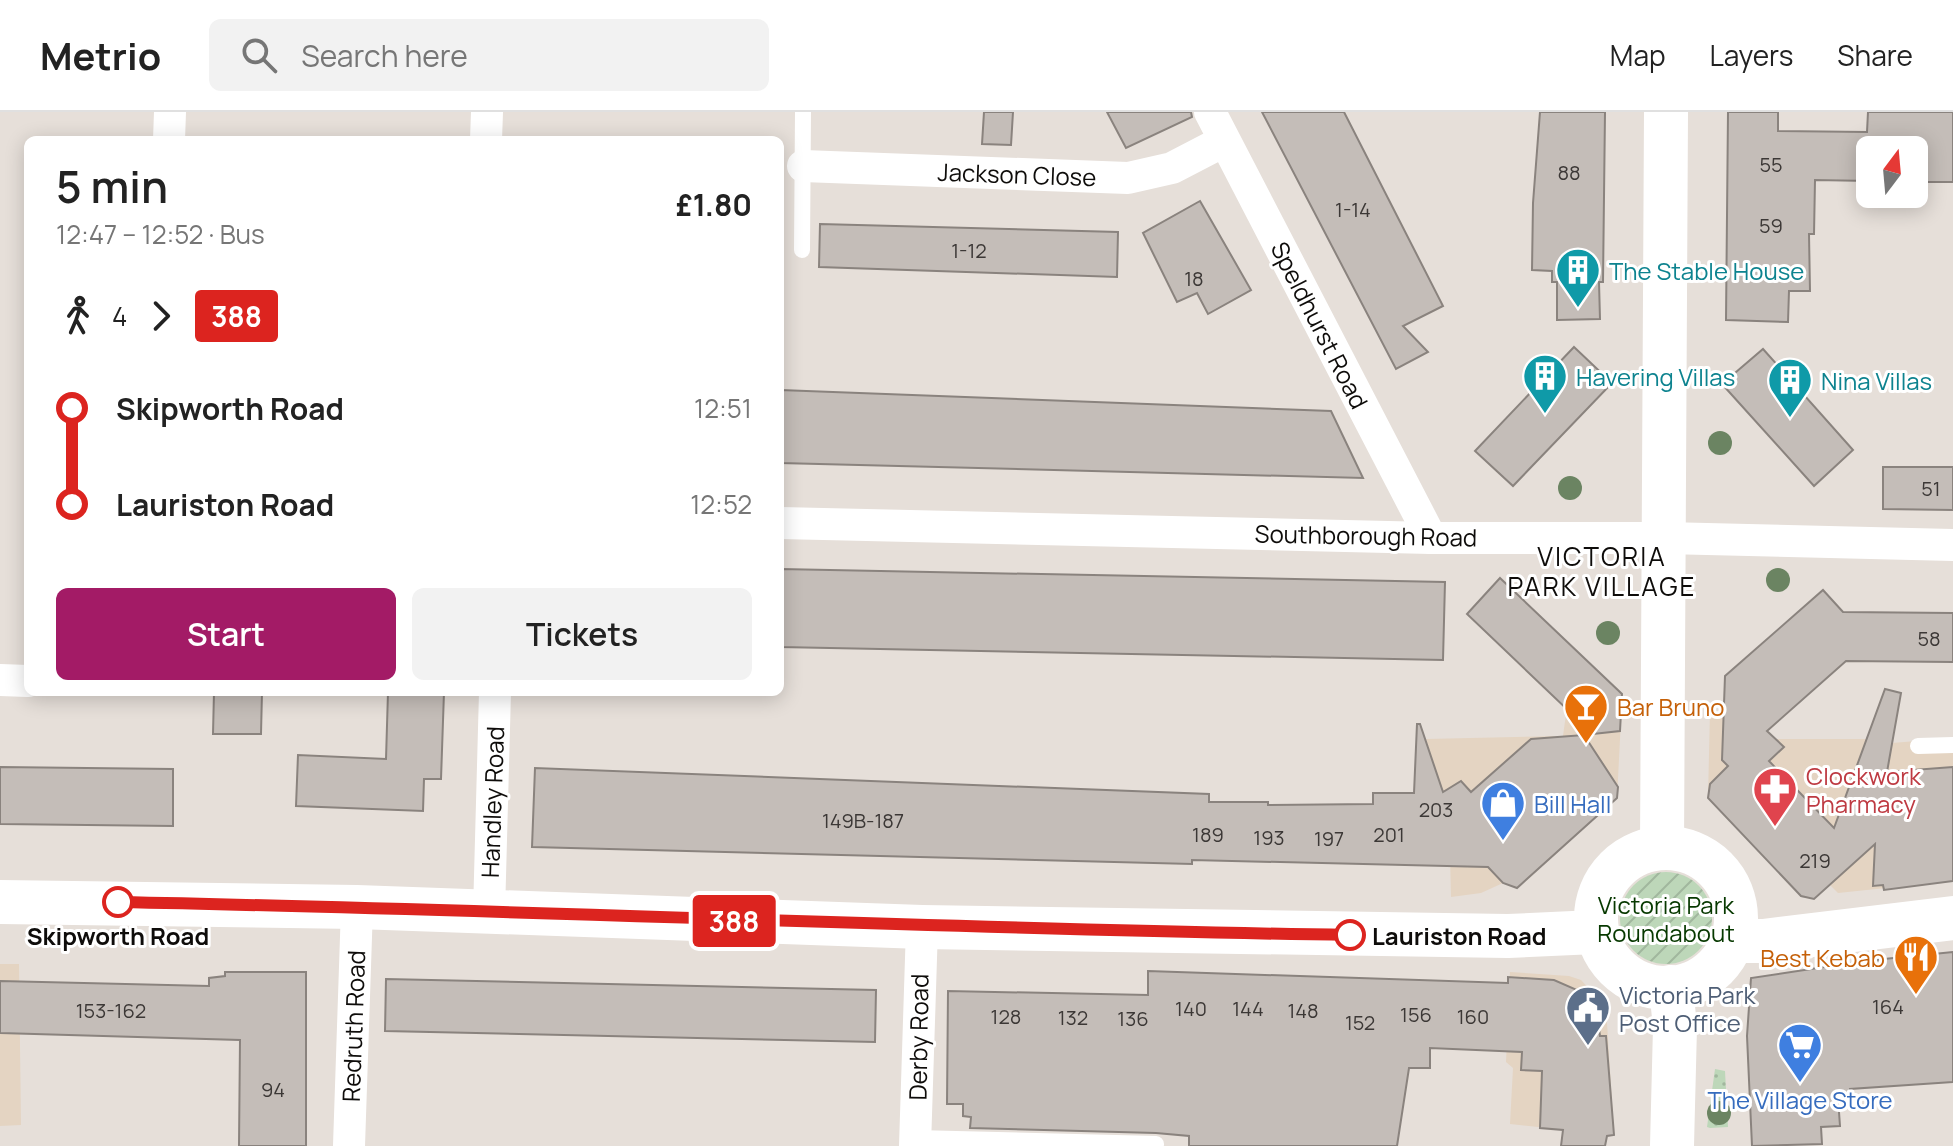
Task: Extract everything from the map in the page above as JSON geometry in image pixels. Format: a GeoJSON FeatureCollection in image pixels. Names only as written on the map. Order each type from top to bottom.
{"type":"FeatureCollection","features":[{"type":"Feature","properties":{"kind":"main road"},"geometry":{"type":"LineString","coordinates":[[1662,847],[1666,112]]}},
{"type":"Feature","properties":{"kind":"main road"},"geometry":{"type":"LineString","coordinates":[[1662,847],[1678,848],[1710,862],[1726,880],[1736,904],[1737,922],[1733,941],[1723,961],[1702,979],[1671,987],[1645,986],[1622,974],[1606,954],[1595,932],[1594,909],[1600,890],[1614,869],[1632,855],[1662,847]]}},
{"type":"Feature","properties":{"kind":"main road"},"geometry":{"type":"LineString","coordinates":[[0,902],[357,907],[922,927],[1508,936],[1595,932]]}},
{"type":"Feature","properties":{"kind":"main road"},"geometry":{"type":"LineString","coordinates":[[1733,941],[1763,941],[1953,918]]}},
{"type":"Feature","properties":{"kind":"main road"},"geometry":{"type":"LineString","coordinates":[[1671,987],[1675,1027],[1672,1146]]}},
{"type":"Feature","properties":{"kind":"street"},"geometry":{"type":"LineString","coordinates":[[169,136],[170,112]]}},
{"type":"Feature","properties":{"kind":"street"},"geometry":{"type":"LineString","coordinates":[[486,136],[487,112]]}},
{"type":"Feature","properties":{"kind":"street","name":"Speldhurst Road"},"geometry":{"type":"LineString","coordinates":[[1210,112],[1431,538]]}},
{"type":"Feature","properties":{"kind":"street","name":"Jackson Close"},"geometry":{"type":"LineString","coordinates":[[803,166],[1128,178],[1172,168],[1224,141]]}},
{"type":"Feature","properties":{"kind":"street","name":"Southborough Road"},"geometry":{"type":"LineString","coordinates":[[784,523],[1431,538],[1665,538],[1953,545]]}},
{"type":"Feature","properties":{"kind":"street"},"geometry":{"type":"LineString","coordinates":[[0,680],[24,681]]}},
{"type":"Feature","properties":{"kind":"street","name":"Handley Road"},"geometry":{"type":"LineString","coordinates":[[489,913],[495,696]]}},
{"type":"Feature","properties":{"kind":"street","name":"Redruth Road"},"geometry":{"type":"LineString","coordinates":[[349,1146],[357,907]]}},
{"type":"Feature","properties":{"kind":"street","name":"Derby Road"},"geometry":{"type":"LineString","coordinates":[[915,1142],[922,927]]}},
{"type":"Feature","properties":{"kind":"lane"},"geometry":{"type":"LineString","coordinates":[[802,250],[803,112]]}},
{"type":"Feature","properties":{"kind":"lane"},"geometry":{"type":"LineString","coordinates":[[1918,746],[1953,745]]}},
{"type":"Feature","properties":{"kind":"lane"},"geometry":{"type":"LineString","coordinates":[[915,1142],[1156,1144]]}},
{"type":"Feature","properties":{"kind":"shaded area"},"geometry":{"type":"Polygon","coordinates":[[[1605,700],[1622,700],[1617,798],[1517,888],[1503,883],[1481,893],[1451,897],[1449,813],[1426,739],[1563,736],[1566,714],[1605,700]]]}},
{"type":"Feature","properties":{"kind":"shaded area"},"geometry":{"type":"Polygon","coordinates":[[[1710,711],[1754,712],[1768,729],[1769,739],[1866,739],[1892,743],[1953,738],[1953,881],[1838,893],[1830,885],[1814,899],[1801,896],[1708,798],[1710,711]]]}},
{"type":"Feature","properties":{"kind":"shaded area"},"geometry":{"type":"Polygon","coordinates":[[[0,964],[19,964],[21,1125],[0,1126],[0,964]]]}},
{"type":"Feature","properties":{"kind":"shaded area"},"geometry":{"type":"Polygon","coordinates":[[[1510,972],[1569,976],[1581,980],[1606,1007],[1614,1135],[1510,1124],[1513,1068],[1506,1062],[1510,972]]]}},
{"type":"Feature","properties":{"kind":"green space","name":"Victoria Park Roundabout"},"geometry":{"type":"Polygon","coordinates":[[[1666,872],[1684,875],[1699,885],[1709,900],[1712,918],[1709,936],[1699,951],[1684,961],[1666,964],[1648,961],[1633,951],[1623,936],[1620,918],[1623,900],[1633,885],[1648,875],[1666,872]]]}},
{"type":"Feature","properties":{"kind":"green space"},"geometry":{"type":"Polygon","coordinates":[[[1715,1069],[1725,1071],[1728,1127],[1707,1127],[1715,1069]]]}},
{"type":"Feature","properties":{"kind":"building"},"geometry":{"type":"Polygon","coordinates":[[[984,112],[1013,112],[1011,145],[982,144],[984,112]]]}},
{"type":"Feature","properties":{"kind":"building"},"geometry":{"type":"Polygon","coordinates":[[[1107,112],[1191,112],[1192,117],[1126,148],[1107,112]]]}},
{"type":"Feature","properties":{"kind":"building"},"geometry":{"type":"Polygon","coordinates":[[[1262,112],[1344,112],[1443,306],[1403,326],[1428,352],[1396,369],[1262,112]]]}},
{"type":"Feature","properties":{"kind":"building"},"geometry":{"type":"Polygon","coordinates":[[[1540,112],[1605,112],[1600,319],[1557,320],[1557,282],[1552,282],[1552,271],[1532,270],[1540,112]]]}},
{"type":"Feature","properties":{"kind":"building"},"geometry":{"type":"Polygon","coordinates":[[[1728,112],[1778,112],[1778,131],[1867,132],[1868,112],[1953,112],[1953,182],[1928,182],[1928,136],[1856,136],[1856,181],[1815,180],[1814,234],[1809,234],[1810,291],[1789,291],[1788,322],[1726,320],[1728,112]]]}},
{"type":"Feature","properties":{"kind":"building"},"geometry":{"type":"Polygon","coordinates":[[[1200,201],[1251,290],[1208,314],[1197,293],[1177,302],[1143,233],[1200,201]]]}},
{"type":"Feature","properties":{"kind":"building"},"geometry":{"type":"Polygon","coordinates":[[[820,224],[1118,232],[1117,277],[819,267],[820,224]]]}},
{"type":"Feature","properties":{"kind":"building"},"geometry":{"type":"Polygon","coordinates":[[[1574,347],[1612,383],[1513,486],[1475,451],[1574,347]]]}},
{"type":"Feature","properties":{"kind":"building"},"geometry":{"type":"Polygon","coordinates":[[[1763,349],[1853,450],[1814,486],[1722,384],[1763,349]]]}},
{"type":"Feature","properties":{"kind":"building"},"geometry":{"type":"Polygon","coordinates":[[[784,390],[1331,411],[1363,478],[784,463],[784,390]]]}},
{"type":"Feature","properties":{"kind":"building"},"geometry":{"type":"Polygon","coordinates":[[[1883,467],[1953,467],[1953,510],[1883,509],[1883,467]]]}},
{"type":"Feature","properties":{"kind":"building"},"geometry":{"type":"Polygon","coordinates":[[[784,569],[1445,582],[1443,660],[784,647],[784,569]]]}},
{"type":"Feature","properties":{"kind":"building"},"geometry":{"type":"Polygon","coordinates":[[[1500,578],[1622,694],[1620,731],[1593,734],[1467,614],[1500,578]]]}},
{"type":"Feature","properties":{"kind":"building"},"geometry":{"type":"Polygon","coordinates":[[[1823,590],[1843,612],[1953,613],[1953,662],[1846,661],[1767,731],[1784,747],[1769,761],[1834,828],[1885,689],[1901,693],[1887,772],[1953,767],[1953,881],[1884,890],[1883,885],[1873,886],[1875,844],[1814,899],[1801,896],[1708,798],[1710,784],[1728,766],[1722,760],[1725,676],[1823,590]]]}},
{"type":"Feature","properties":{"kind":"building"},"geometry":{"type":"Polygon","coordinates":[[[214,696],[262,696],[261,734],[213,734],[214,696]]]}},
{"type":"Feature","properties":{"kind":"building"},"geometry":{"type":"Polygon","coordinates":[[[388,696],[444,696],[441,779],[424,779],[423,811],[296,806],[298,755],[386,759],[388,696]]]}},
{"type":"Feature","properties":{"kind":"building"},"geometry":{"type":"Polygon","coordinates":[[[1417,724],[1420,724],[1443,792],[1461,781],[1471,792],[1531,739],[1584,735],[1618,787],[1617,798],[1517,888],[1503,883],[1488,867],[1192,860],[1192,864],[532,847],[535,768],[1209,794],[1209,802],[1268,802],[1268,805],[1373,804],[1373,793],[1414,793],[1417,724]]]}},
{"type":"Feature","properties":{"kind":"building"},"geometry":{"type":"Polygon","coordinates":[[[0,767],[173,769],[173,826],[0,824],[0,767]]]}},
{"type":"Feature","properties":{"kind":"building"},"geometry":{"type":"Polygon","coordinates":[[[1953,952],[1953,1082],[1850,1089],[1851,1097],[1838,1098],[1840,1126],[1821,1127],[1822,1144],[1752,1146],[1747,1036],[1751,978],[1864,961],[1953,952]]]}},
{"type":"Feature","properties":{"kind":"building"},"geometry":{"type":"Polygon","coordinates":[[[1148,971],[1508,983],[1508,977],[1554,980],[1577,990],[1587,999],[1597,1014],[1600,1036],[1606,1036],[1614,1135],[1607,1136],[1605,1146],[1561,1146],[1563,1130],[1540,1128],[1542,1071],[1521,1070],[1522,1052],[1430,1048],[1430,1068],[1409,1068],[1397,1146],[1189,1146],[1189,1136],[1156,1133],[970,1128],[971,1117],[963,1116],[963,1104],[947,1104],[948,991],[1148,995],[1148,971]]]}},
{"type":"Feature","properties":{"kind":"building"},"geometry":{"type":"Polygon","coordinates":[[[225,972],[306,972],[306,1146],[239,1146],[240,1040],[0,1033],[0,981],[209,986],[209,978],[225,976],[225,972]]]}},
{"type":"Feature","properties":{"kind":"building"},"geometry":{"type":"Polygon","coordinates":[[[386,979],[876,990],[875,1042],[385,1031],[386,979]]]}},
{"type":"Feature","properties":{"kind":"bus line","name":"388"},"geometry":{"type":"LineString","coordinates":[[118,902],[357,907],[952,928],[1350,935]]}},
{"type":"Feature","properties":{"kind":"place","name":"The Stable House"},"geometry":{"type":"Point","coordinates":[1578,309]}},
{"type":"Feature","properties":{"kind":"place","name":"Havering Villas"},"geometry":{"type":"Point","coordinates":[1545,415]}},
{"type":"Feature","properties":{"kind":"place","name":"Nina Villas"},"geometry":{"type":"Point","coordinates":[1790,419]}},
{"type":"Feature","properties":{"kind":"place","name":"Bar Bruno"},"geometry":{"type":"Point","coordinates":[1586,745]}},
{"type":"Feature","properties":{"kind":"place","name":"Clockwork Pharmacy"},"geometry":{"type":"Point","coordinates":[1775,828]}},
{"type":"Feature","properties":{"kind":"place","name":"Bill Hall"},"geometry":{"type":"Point","coordinates":[1503,842]}},
{"type":"Feature","properties":{"kind":"place","name":"Skipworth Road"},"geometry":{"type":"Point","coordinates":[118,902]}},
{"type":"Feature","properties":{"kind":"place","name":"Lauriston Road"},"geometry":{"type":"Point","coordinates":[1350,935]}},
{"type":"Feature","properties":{"kind":"place","name":"Best Kebab"},"geometry":{"type":"Point","coordinates":[1916,996]}},
{"type":"Feature","properties":{"kind":"place","name":"Victoria Park Post Office"},"geometry":{"type":"Point","coordinates":[1588,1047]}},
{"type":"Feature","properties":{"kind":"place","name":"The Village Store"},"geometry":{"type":"Point","coordinates":[1800,1084]}},
{"type":"Feature","properties":{"kind":"district","name":"VICTORIA PARK VILLAGE"},"geometry":{"type":"Point","coordinates":[1602,571]}}]}
